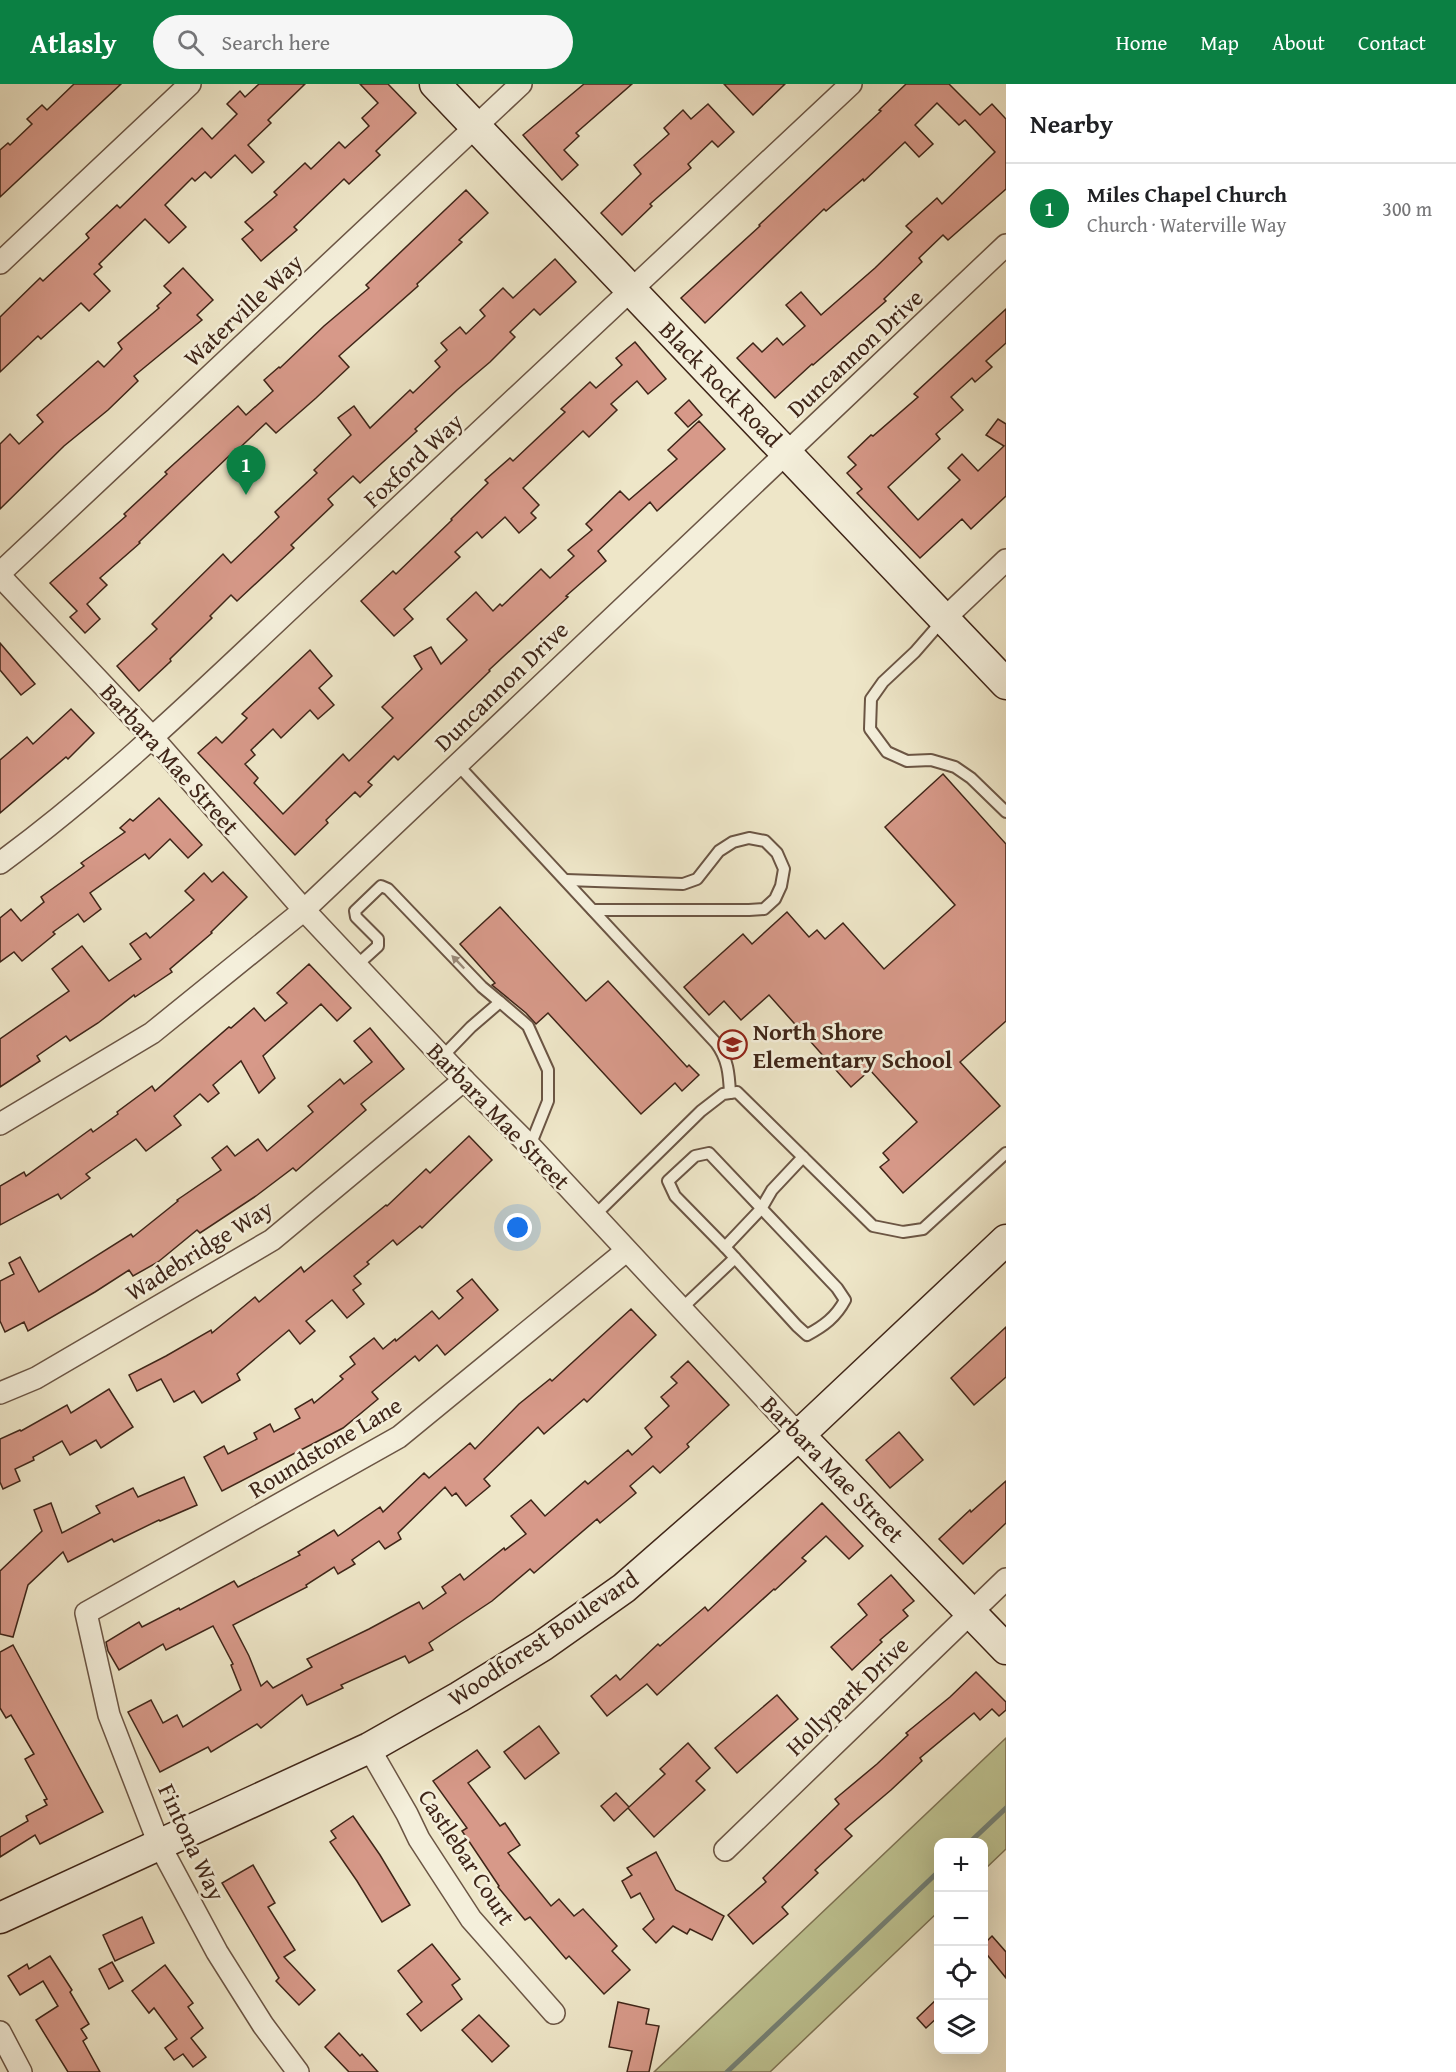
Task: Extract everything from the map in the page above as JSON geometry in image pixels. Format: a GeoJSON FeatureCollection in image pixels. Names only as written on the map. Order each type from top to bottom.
{"type":"FeatureCollection","features":[{"type":"Feature","properties":{"kind":"main road","name":"Black Rock Road"},"geometry":{"type":"LineString","coordinates":[[435,84],[1006,684]]}},
{"type":"Feature","properties":{"kind":"main road","name":"Woodforest Boulevard"},"geometry":{"type":"LineString","coordinates":[[0,1918],[369,1748],[542,1646],[624,1588],[799,1435],[1006,1240]]}},
{"type":"Feature","properties":{"kind":"main road","name":"Barbara Mae Street"},"geometry":{"type":"LineString","coordinates":[[799,1435],[1006,1649]]}},
{"type":"Feature","properties":{"kind":"street"},"geometry":{"type":"LineString","coordinates":[[0,263],[190,84]]}},
{"type":"Feature","properties":{"kind":"street","name":"Waterville Way"},"geometry":{"type":"LineString","coordinates":[[0,574],[521,84]]}},
{"type":"Feature","properties":{"kind":"street","name":"Foxford Way"},"geometry":{"type":"LineString","coordinates":[[0,863],[54,823],[152,736],[633,291],[851,84]]}},
{"type":"Feature","properties":{"kind":"street","name":"Duncannon Drive"},"geometry":{"type":"LineString","coordinates":[[0,1124],[152,1033],[304,910],[1006,245]]}},
{"type":"Feature","properties":{"kind":"street"},"geometry":{"type":"LineString","coordinates":[[944,619],[1006,560]]}},
{"type":"Feature","properties":{"kind":"street","name":"Barbara Mae Street"},"geometry":{"type":"LineString","coordinates":[[0,574],[152,736],[304,910],[464,1080],[530,1146],[799,1435]]}},
{"type":"Feature","properties":{"kind":"street","name":"Wadebridge Way"},"geometry":{"type":"LineString","coordinates":[[0,1393],[36,1378],[272,1240],[464,1080]]}},
{"type":"Feature","properties":{"kind":"street","name":"Roundstone Lane"},"geometry":{"type":"LineString","coordinates":[[86,1613],[399,1437],[626,1251]]}},
{"type":"Feature","properties":{"kind":"street","name":"Hollypark Drive"},"geometry":{"type":"LineString","coordinates":[[724,1850],[1006,1579]]}},
{"type":"Feature","properties":{"kind":"street","name":"Fintona Way"},"geometry":{"type":"LineString","coordinates":[[86,1613],[110,1715],[159,1844],[217,1952],[263,2025],[298,2072]]}},
{"type":"Feature","properties":{"kind":"street","name":"Castlebar Court"},"geometry":{"type":"LineString","coordinates":[[369,1748],[419,1839],[471,1919],[554,2013]]}},
{"type":"Feature","properties":{"kind":"street"},"geometry":{"type":"LineString","coordinates":[[0,2032],[21,2072]]}},
{"type":"Feature","properties":{"kind":"lane"},"geometry":{"type":"LineString","coordinates":[[944,619],[915,652],[883,682],[871,699],[870,729],[887,752],[893,755],[907,761],[930,760],[956,767],[971,778],[1006,812]]}},
{"type":"Feature","properties":{"kind":"lane"},"geometry":{"type":"LineString","coordinates":[[457,764],[724,1053],[728,1067],[730,1093]]}},
{"type":"Feature","properties":{"kind":"lane"},"geometry":{"type":"LineString","coordinates":[[566,880],[683,884],[697,879],[719,851],[734,842],[749,838],[765,840],[777,853],[784,869],[781,886],[775,899],[764,909],[593,910]]}},
{"type":"Feature","properties":{"kind":"lane"},"geometry":{"type":"LineString","coordinates":[[356,966],[378,946],[378,939],[356,917],[356,911],[381,886],[388,889],[482,987],[528,1026],[548,1070],[548,1101],[530,1146]]}},
{"type":"Feature","properties":{"kind":"lane"},"geometry":{"type":"LineString","coordinates":[[442,1057],[471,1027],[500,1002]]}},
{"type":"Feature","properties":{"kind":"lane"},"geometry":{"type":"LineString","coordinates":[[594,1216],[701,1112],[723,1094],[737,1092],[873,1226],[903,1232],[923,1229],[1006,1153]]}},
{"type":"Feature","properties":{"kind":"lane"},"geometry":{"type":"LineString","coordinates":[[709,1153],[761,1209],[837,1288],[845,1300],[838,1313],[823,1326],[807,1335],[675,1196],[668,1181],[695,1156],[709,1153]]}},
{"type":"Feature","properties":{"kind":"lane"},"geometry":{"type":"LineString","coordinates":[[725,1247],[761,1209],[772,1190],[804,1157]]}},
{"type":"Feature","properties":{"kind":"lane"},"geometry":{"type":"LineString","coordinates":[[681,1309],[735,1258]]}},
{"type":"Feature","properties":{"kind":"green space"},"geometry":{"type":"Polygon","coordinates":[[[1006,1738],[1006,1849],[988,1866],[988,1838],[934,1838],[934,1916],[770,2072],[654,2072],[1006,1738]]]}},
{"type":"Feature","properties":{"kind":"building"},"geometry":{"type":"Polygon","coordinates":[[[74,84],[121,84],[0,197],[0,150],[8,143],[10,145],[32,124],[27,119],[42,105],[47,110],[74,84]]]}},
{"type":"Feature","properties":{"kind":"building"},"geometry":{"type":"Polygon","coordinates":[[[259,84],[305,84],[268,120],[271,123],[248,145],[264,162],[252,173],[235,155],[211,178],[205,172],[195,181],[192,178],[165,205],[186,227],[169,243],[145,219],[99,264],[102,267],[94,274],[110,291],[89,311],[81,303],[41,339],[38,336],[0,372],[0,317],[40,278],[43,281],[89,238],[86,234],[117,205],[120,208],[202,128],[212,139],[237,114],[227,104],[240,91],[245,97],[259,84]]]}},
{"type":"Feature","properties":{"kind":"building"},"geometry":{"type":"Polygon","coordinates":[[[360,84],[388,84],[416,113],[376,151],[380,155],[349,184],[344,179],[294,227],[297,230],[261,261],[242,239],[253,230],[245,222],[277,195],[274,192],[305,163],[311,169],[339,142],[345,148],[369,126],[362,118],[378,103],[360,84]]]}},
{"type":"Feature","properties":{"kind":"building"},"geometry":{"type":"Polygon","coordinates":[[[584,84],[632,84],[576,133],[579,136],[564,150],[578,165],[562,180],[523,135],[584,84]]]}},
{"type":"Feature","properties":{"kind":"building"},"geometry":{"type":"Polygon","coordinates":[[[724,84],[785,84],[753,115],[724,84]]]}},
{"type":"Feature","properties":{"kind":"building"},"geometry":{"type":"Polygon","coordinates":[[[906,84],[949,84],[980,115],[992,104],[1006,119],[1006,189],[948,240],[943,235],[919,258],[922,262],[884,299],[886,301],[775,398],[737,358],[753,343],[762,352],[777,338],[783,345],[805,326],[786,305],[801,292],[821,315],[912,232],[906,226],[937,198],[942,204],[995,152],[965,120],[959,125],[937,103],[915,125],[933,144],[919,157],[905,142],[864,181],[863,179],[826,211],[824,209],[705,323],[681,298],[881,111],[879,110],[906,84]]]}},
{"type":"Feature","properties":{"kind":"building"},"geometry":{"type":"Polygon","coordinates":[[[708,104],[734,132],[718,147],[712,141],[688,164],[691,168],[650,204],[652,206],[622,235],[601,213],[641,174],[634,165],[669,134],[664,128],[683,110],[691,119],[708,104]]]}},
{"type":"Feature","properties":{"kind":"building"},"geometry":{"type":"Polygon","coordinates":[[[466,190],[488,213],[459,240],[462,242],[417,284],[418,286],[339,356],[349,367],[276,433],[266,423],[100,578],[107,585],[87,604],[100,619],[85,633],[70,617],[77,611],[50,583],[126,516],[124,514],[167,474],[165,472],[238,406],[246,415],[273,391],[264,380],[369,288],[366,285],[466,190]]]}},
{"type":"Feature","properties":{"kind":"building"},"geometry":{"type":"Polygon","coordinates":[[[555,259],[576,282],[540,315],[534,309],[510,332],[515,337],[490,362],[415,429],[417,431],[360,483],[353,476],[328,499],[333,505],[291,545],[294,548],[237,601],[231,595],[210,616],[212,618],[170,659],[171,661],[139,691],[117,666],[157,629],[152,624],[223,554],[231,563],[279,517],[275,512],[317,473],[314,470],[351,435],[338,418],[354,406],[370,428],[410,390],[413,393],[440,367],[435,361],[447,350],[441,343],[460,327],[466,334],[485,316],[480,310],[503,288],[513,298],[555,259]]]}},
{"type":"Feature","properties":{"kind":"building"},"geometry":{"type":"Polygon","coordinates":[[[183,268],[213,300],[197,315],[202,320],[134,376],[138,381],[108,410],[64,446],[0,509],[0,444],[10,434],[19,444],[43,422],[37,415],[98,361],[104,367],[122,349],[118,343],[159,308],[157,306],[171,293],[164,286],[183,268]]]}},
{"type":"Feature","properties":{"kind":"building"},"geometry":{"type":"Polygon","coordinates":[[[1006,309],[1006,343],[986,361],[992,367],[975,382],[972,378],[951,397],[963,410],[936,434],[940,439],[888,487],[918,520],[960,480],[948,468],[962,454],[978,471],[1004,446],[986,435],[998,419],[1006,424],[1006,496],[971,529],[962,519],[920,558],[857,493],[862,489],[847,473],[856,465],[848,457],[918,397],[914,394],[1006,309]]]}},
{"type":"Feature","properties":{"kind":"building"},"geometry":{"type":"Polygon","coordinates":[[[635,342],[666,379],[648,394],[637,381],[611,404],[617,410],[589,437],[583,431],[523,488],[539,505],[531,513],[536,518],[519,533],[505,517],[482,538],[477,532],[455,552],[460,557],[404,609],[413,619],[394,636],[361,601],[393,571],[396,574],[488,483],[485,480],[510,458],[513,461],[565,412],[561,409],[590,382],[596,388],[622,365],[616,358],[635,342]]]}},
{"type":"Feature","properties":{"kind":"building"},"geometry":{"type":"Polygon","coordinates":[[[689,400],[702,415],[688,427],[675,413],[689,400]]]}},
{"type":"Feature","properties":{"kind":"building"},"geometry":{"type":"Polygon","coordinates":[[[699,421],[725,449],[657,511],[650,502],[598,551],[606,561],[566,596],[568,597],[489,670],[398,760],[394,756],[368,782],[372,785],[360,797],[355,792],[326,820],[328,823],[295,855],[198,753],[216,737],[222,743],[247,718],[242,714],[310,650],[332,676],[319,688],[334,705],[318,719],[310,710],[281,738],[273,729],[251,750],[255,755],[245,764],[258,778],[254,783],[283,814],[343,754],[349,761],[393,718],[382,707],[422,669],[414,656],[431,647],[441,664],[467,640],[447,619],[476,592],[493,611],[500,604],[502,606],[541,569],[550,578],[574,556],[568,550],[592,530],[586,524],[620,491],[629,500],[677,459],[668,450],[699,421]]]}},
{"type":"Feature","properties":{"kind":"building"},"geometry":{"type":"Polygon","coordinates":[[[0,643],[35,684],[21,695],[0,670],[0,643]]]}},
{"type":"Feature","properties":{"kind":"building"},"geometry":{"type":"Polygon","coordinates":[[[71,709],[94,733],[68,759],[66,757],[0,813],[0,760],[27,737],[33,744],[71,709]]]}},
{"type":"Feature","properties":{"kind":"building"},"geometry":{"type":"Polygon","coordinates":[[[943,774],[1006,844],[1006,1021],[960,1062],[1000,1106],[903,1193],[880,1167],[889,1160],[883,1153],[917,1122],[870,1070],[851,1087],[769,995],[741,1020],[724,1001],[709,1015],[684,987],[743,934],[752,944],[787,912],[809,937],[817,930],[825,939],[843,923],[884,969],[955,905],[885,827],[943,774]]]}},
{"type":"Feature","properties":{"kind":"building"},"geometry":{"type":"Polygon","coordinates":[[[159,798],[202,845],[188,858],[170,839],[149,859],[145,854],[90,893],[101,909],[84,922],[78,914],[53,932],[55,934],[22,961],[14,952],[0,962],[0,918],[11,909],[21,921],[44,902],[41,897],[84,866],[81,863],[125,832],[120,828],[130,819],[133,821],[159,798]]]}},
{"type":"Feature","properties":{"kind":"building"},"geometry":{"type":"Polygon","coordinates":[[[223,872],[247,897],[212,933],[170,969],[172,972],[135,997],[134,995],[70,1041],[66,1036],[37,1056],[40,1061],[0,1087],[0,1039],[69,991],[52,969],[82,946],[109,981],[141,959],[130,944],[146,933],[150,938],[194,900],[185,891],[204,873],[212,882],[223,872]]]}},
{"type":"Feature","properties":{"kind":"building"},"geometry":{"type":"Polygon","coordinates":[[[500,907],[586,1001],[608,981],[687,1067],[689,1065],[699,1075],[682,1091],[675,1083],[641,1114],[548,1013],[536,1024],[492,985],[495,983],[460,944],[500,907]]]}},
{"type":"Feature","properties":{"kind":"building"},"geometry":{"type":"Polygon","coordinates":[[[309,964],[351,1008],[337,1021],[321,1004],[263,1056],[275,1078],[259,1093],[241,1061],[213,1085],[219,1093],[208,1102],[200,1094],[174,1116],[181,1125],[146,1151],[136,1139],[86,1174],[90,1178],[61,1199],[58,1194],[0,1225],[0,1186],[24,1172],[26,1176],[91,1129],[93,1132],[152,1086],[155,1091],[254,1008],[265,1021],[287,1003],[277,993],[309,964]]]}},
{"type":"Feature","properties":{"kind":"building"},"geometry":{"type":"Polygon","coordinates":[[[370,1028],[404,1069],[361,1104],[366,1110],[296,1171],[293,1168],[256,1196],[200,1233],[197,1230],[158,1262],[133,1276],[129,1270],[28,1331],[24,1322],[5,1332],[0,1321],[0,1281],[14,1274],[9,1263],[20,1257],[39,1292],[131,1234],[133,1237],[177,1200],[221,1170],[212,1158],[227,1146],[235,1156],[258,1139],[267,1151],[313,1112],[308,1106],[340,1079],[344,1084],[372,1062],[354,1041],[370,1028]]]}},
{"type":"Feature","properties":{"kind":"building"},"geometry":{"type":"Polygon","coordinates":[[[469,1136],[492,1160],[422,1228],[420,1226],[397,1245],[393,1240],[354,1276],[361,1284],[353,1290],[364,1304],[347,1318],[332,1300],[306,1321],[315,1331],[300,1344],[289,1330],[237,1374],[240,1380],[202,1403],[194,1391],[174,1402],[161,1379],[137,1391],[129,1375],[211,1330],[212,1333],[255,1297],[259,1302],[301,1267],[304,1272],[387,1206],[426,1169],[430,1173],[469,1136]]]}},
{"type":"Feature","properties":{"kind":"building"},"geometry":{"type":"Polygon","coordinates":[[[472,1279],[498,1310],[445,1355],[437,1345],[419,1361],[415,1356],[372,1392],[378,1399],[343,1428],[222,1491],[204,1457],[224,1446],[228,1454],[257,1439],[254,1433],[270,1424],[274,1432],[300,1418],[295,1409],[312,1399],[314,1403],[343,1379],[340,1376],[355,1364],[350,1357],[374,1338],[383,1349],[432,1311],[439,1319],[463,1298],[457,1291],[472,1279]]]}},
{"type":"Feature","properties":{"kind":"building"},"geometry":{"type":"Polygon","coordinates":[[[631,1309],[656,1335],[587,1402],[584,1399],[544,1434],[538,1427],[484,1479],[490,1486],[466,1506],[456,1493],[452,1496],[445,1487],[398,1533],[401,1539],[385,1549],[379,1541],[352,1560],[355,1564],[338,1574],[334,1567],[306,1585],[307,1587],[233,1625],[261,1686],[267,1681],[273,1688],[312,1667],[307,1659],[419,1602],[423,1609],[446,1593],[442,1587],[460,1574],[464,1580],[504,1548],[505,1550],[526,1534],[511,1516],[531,1500],[545,1516],[585,1481],[588,1484],[628,1450],[632,1455],[652,1437],[645,1428],[669,1406],[661,1397],[677,1383],[671,1377],[688,1361],[729,1405],[687,1444],[689,1447],[660,1473],[653,1466],[630,1486],[636,1493],[600,1523],[597,1519],[534,1573],[530,1569],[492,1601],[429,1643],[433,1650],[409,1663],[405,1656],[341,1685],[343,1688],[307,1705],[302,1695],[261,1728],[257,1724],[211,1752],[208,1747],[160,1772],[128,1712],[151,1700],[163,1723],[177,1715],[183,1727],[241,1690],[231,1665],[233,1664],[213,1626],[166,1650],[163,1644],[119,1670],[108,1651],[106,1642],[139,1622],[142,1627],[234,1581],[238,1587],[300,1555],[298,1552],[334,1530],[338,1536],[380,1507],[383,1512],[424,1473],[429,1478],[470,1443],[475,1449],[519,1404],[550,1379],[552,1381],[631,1309]]]}},
{"type":"Feature","properties":{"kind":"building"},"geometry":{"type":"Polygon","coordinates":[[[1006,1327],[1006,1377],[974,1405],[951,1378],[1006,1327]]]}},
{"type":"Feature","properties":{"kind":"building"},"geometry":{"type":"Polygon","coordinates":[[[109,1389],[133,1427],[101,1448],[96,1440],[70,1455],[62,1441],[33,1457],[34,1460],[15,1469],[20,1481],[3,1489],[0,1482],[0,1439],[21,1431],[67,1405],[71,1413],[109,1389]]]}},
{"type":"Feature","properties":{"kind":"building"},"geometry":{"type":"Polygon","coordinates":[[[899,1432],[923,1460],[890,1488],[866,1460],[899,1432]]]}},
{"type":"Feature","properties":{"kind":"building"},"geometry":{"type":"Polygon","coordinates":[[[184,1477],[197,1505],[114,1542],[112,1539],[68,1562],[63,1552],[28,1585],[13,1637],[0,1634],[0,1571],[42,1531],[34,1510],[51,1503],[62,1533],[100,1513],[96,1506],[133,1488],[138,1497],[184,1477]]]}},
{"type":"Feature","properties":{"kind":"building"},"geometry":{"type":"Polygon","coordinates":[[[1006,1481],[1006,1523],[963,1564],[939,1539],[1006,1481]]]}},
{"type":"Feature","properties":{"kind":"building"},"geometry":{"type":"Polygon","coordinates":[[[822,1503],[863,1546],[849,1559],[826,1536],[802,1558],[806,1561],[657,1695],[647,1684],[607,1716],[591,1696],[616,1675],[620,1680],[658,1644],[660,1646],[705,1607],[708,1611],[822,1503]]]}},
{"type":"Feature","properties":{"kind":"building"},"geometry":{"type":"Polygon","coordinates":[[[891,1575],[914,1601],[903,1610],[908,1616],[880,1640],[882,1642],[852,1670],[831,1647],[867,1615],[858,1604],[891,1575]]]}},
{"type":"Feature","properties":{"kind":"building"},"geometry":{"type":"Polygon","coordinates":[[[13,1645],[103,1812],[40,1844],[35,1835],[0,1857],[0,1837],[28,1821],[26,1816],[47,1805],[44,1800],[47,1799],[25,1759],[34,1754],[11,1715],[6,1718],[0,1708],[0,1652],[13,1645]]]}},
{"type":"Feature","properties":{"kind":"building"},"geometry":{"type":"Polygon","coordinates":[[[976,1672],[1006,1702],[1006,1710],[999,1716],[992,1709],[980,1720],[974,1713],[920,1758],[922,1761],[845,1829],[852,1836],[815,1870],[818,1873],[782,1907],[788,1914],[753,1944],[728,1915],[766,1882],[763,1878],[839,1804],[835,1799],[877,1764],[908,1735],[906,1733],[976,1672]]]}},
{"type":"Feature","properties":{"kind":"building"},"geometry":{"type":"Polygon","coordinates":[[[777,1695],[798,1719],[737,1773],[715,1748],[777,1695]]]}},
{"type":"Feature","properties":{"kind":"building"},"geometry":{"type":"Polygon","coordinates":[[[539,1726],[559,1753],[525,1779],[504,1752],[539,1726]]]}},
{"type":"Feature","properties":{"kind":"building"},"geometry":{"type":"Polygon","coordinates":[[[688,1743],[710,1768],[696,1781],[705,1790],[654,1837],[628,1808],[614,1821],[601,1806],[616,1793],[629,1807],[665,1774],[660,1769],[688,1743]]]}},
{"type":"Feature","properties":{"kind":"building"},"geometry":{"type":"Polygon","coordinates":[[[477,1750],[490,1767],[468,1783],[500,1826],[505,1823],[520,1845],[508,1853],[551,1906],[559,1899],[574,1916],[583,1909],[617,1946],[612,1951],[630,1970],[604,1994],[569,1956],[566,1959],[530,1917],[525,1920],[498,1887],[462,1831],[467,1828],[433,1781],[477,1750]]]}},
{"type":"Feature","properties":{"kind":"building"},"geometry":{"type":"Polygon","coordinates":[[[353,1816],[410,1905],[382,1922],[330,1842],[336,1838],[331,1831],[353,1816]]]}},
{"type":"Feature","properties":{"kind":"building"},"geometry":{"type":"Polygon","coordinates":[[[656,1852],[676,1890],[724,1916],[712,1940],[690,1929],[687,1934],[673,1926],[656,1943],[643,1929],[654,1919],[640,1893],[631,1898],[622,1881],[632,1875],[627,1868],[656,1852]]]}},
{"type":"Feature","properties":{"kind":"building"},"geometry":{"type":"Polygon","coordinates":[[[253,1865],[275,1903],[268,1907],[295,1950],[284,1957],[315,1990],[299,2005],[276,1981],[279,1978],[222,1883],[253,1865]]]}},
{"type":"Feature","properties":{"kind":"building"},"geometry":{"type":"Polygon","coordinates":[[[142,1917],[154,1943],[115,1961],[103,1935],[142,1917]]]}},
{"type":"Feature","properties":{"kind":"building"},"geometry":{"type":"Polygon","coordinates":[[[992,1936],[1006,1952],[1006,1978],[988,1956],[988,1940],[992,1936]]]}},
{"type":"Feature","properties":{"kind":"building"},"geometry":{"type":"Polygon","coordinates":[[[432,1944],[460,1979],[452,1985],[462,1999],[421,2031],[407,2014],[422,2002],[398,1971],[432,1944]]]}},
{"type":"Feature","properties":{"kind":"building"},"geometry":{"type":"Polygon","coordinates":[[[50,1956],[72,1990],[70,1992],[89,2024],[81,2029],[87,2038],[83,2041],[100,2072],[68,2072],[36,2020],[58,2006],[43,1981],[20,1995],[8,1976],[27,1964],[29,1969],[50,1956]]]}},
{"type":"Feature","properties":{"kind":"building"},"geometry":{"type":"Polygon","coordinates":[[[112,1962],[123,1981],[109,1989],[99,1969],[112,1962]]]}},
{"type":"Feature","properties":{"kind":"building"},"geometry":{"type":"Polygon","coordinates":[[[165,1965],[193,2003],[188,2007],[203,2028],[191,2038],[206,2057],[193,2067],[183,2054],[174,2060],[165,2048],[177,2039],[154,2008],[149,2013],[132,1991],[165,1965]]]}},
{"type":"Feature","properties":{"kind":"building"},"geometry":{"type":"Polygon","coordinates":[[[618,2002],[649,2009],[646,2024],[659,2026],[649,2072],[627,2072],[632,2051],[609,2047],[618,2002]]]}},
{"type":"Feature","properties":{"kind":"building"},"geometry":{"type":"Polygon","coordinates":[[[934,2002],[934,2021],[926,2028],[917,2018],[934,2002]]]}},
{"type":"Feature","properties":{"kind":"building"},"geometry":{"type":"Polygon","coordinates":[[[479,2015],[509,2046],[492,2062],[462,2030],[479,2015]]]}},
{"type":"Feature","properties":{"kind":"building"},"geometry":{"type":"Polygon","coordinates":[[[339,2033],[378,2072],[349,2072],[325,2047],[339,2033]]]}},
{"type":"Feature","properties":{"kind":"waterway"},"geometry":{"type":"LineString","coordinates":[[974,1838],[1006,1808]]}},
{"type":"Feature","properties":{"kind":"waterway"},"geometry":{"type":"LineString","coordinates":[[727,2072],[934,1876]]}},
{"type":"Feature","properties":{"kind":"place","name":"Miles Chapel Church"},"geometry":{"type":"Point","coordinates":[246,495]}},
{"type":"Feature","properties":{"kind":"place","name":"North Shore Elementary School"},"geometry":{"type":"Point","coordinates":[732,1045]}}]}
